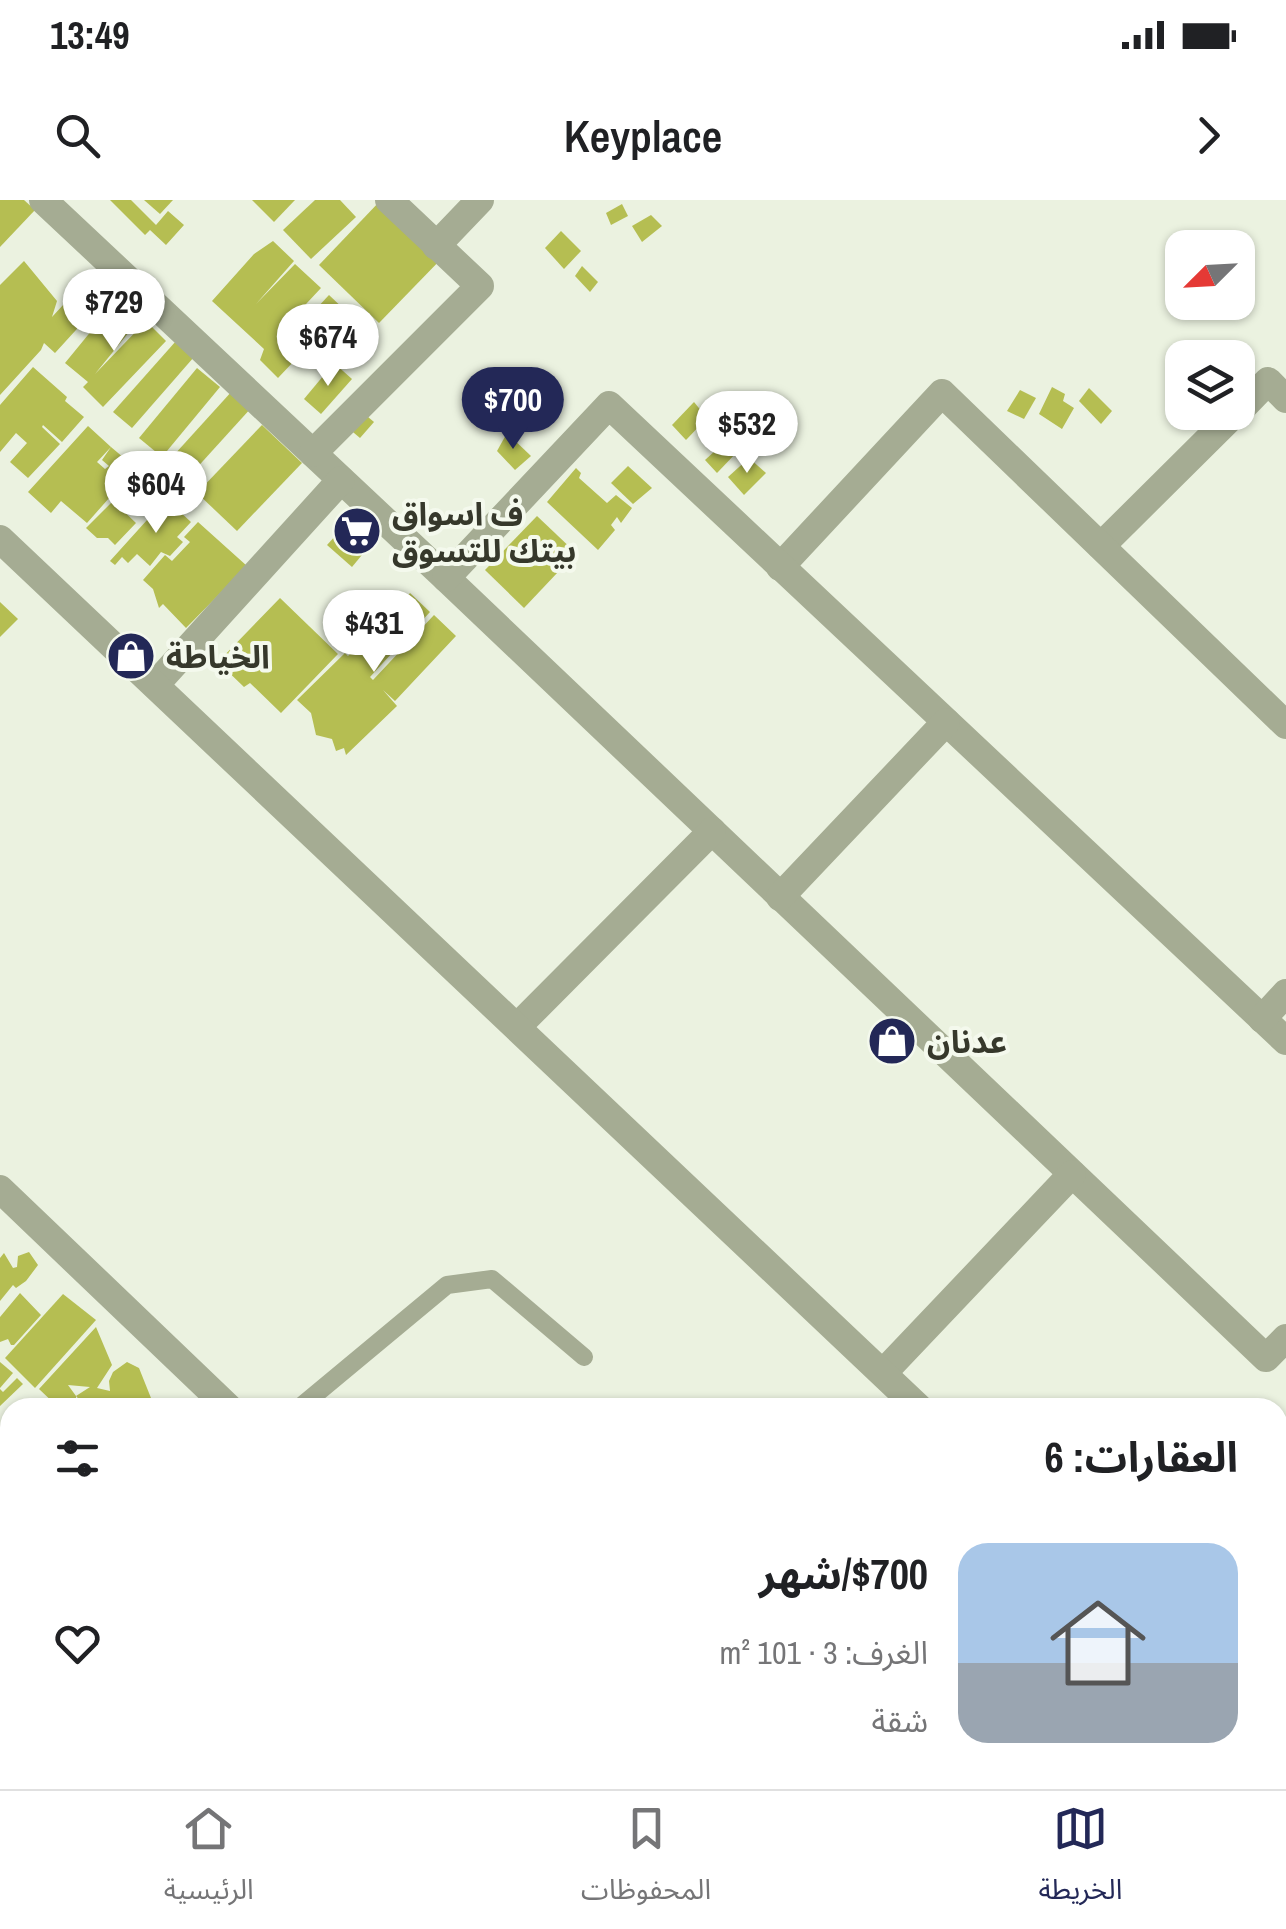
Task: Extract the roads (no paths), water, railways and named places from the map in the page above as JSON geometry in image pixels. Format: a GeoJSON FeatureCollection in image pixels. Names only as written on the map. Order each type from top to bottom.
{"type":"FeatureCollection","features":[{"type":"Feature","properties":{"kind":"street"},"geometry":{"type":"LineString","coordinates":[[43,200],[1266,1358],[1286,1338]]}},
{"type":"Feature","properties":{"kind":"street"},"geometry":{"type":"LineString","coordinates":[[312,453],[480,286],[389,200]]}},
{"type":"Feature","properties":{"kind":"street"},"geometry":{"type":"LineString","coordinates":[[436,246],[480,200]]}},
{"type":"Feature","properties":{"kind":"street"},"geometry":{"type":"LineString","coordinates":[[1255,394],[1268,381],[1286,399]]}},
{"type":"Feature","properties":{"kind":"street"},"geometry":{"type":"LineString","coordinates":[[780,566],[942,393],[1286,725]]}},
{"type":"Feature","properties":{"kind":"street"},"geometry":{"type":"LineString","coordinates":[[446,578],[608,405],[1286,1042]]}},
{"type":"Feature","properties":{"kind":"street"},"geometry":{"type":"LineString","coordinates":[[1101,546],[1219,430]]}},
{"type":"Feature","properties":{"kind":"street"},"geometry":{"type":"LineString","coordinates":[[155,685],[341,480]]}},
{"type":"Feature","properties":{"kind":"street"},"geometry":{"type":"LineString","coordinates":[[0,539],[909,1398]]}},
{"type":"Feature","properties":{"kind":"street"},"geometry":{"type":"LineString","coordinates":[[780,896],[946,722]]}},
{"type":"Feature","properties":{"kind":"street"},"geometry":{"type":"LineString","coordinates":[[516,1027],[712,831]]}},
{"type":"Feature","properties":{"kind":"street"},"geometry":{"type":"LineString","coordinates":[[1262,1019],[1286,992]]}},
{"type":"Feature","properties":{"kind":"street"},"geometry":{"type":"LineString","coordinates":[[883,1373],[1072,1174]]}},
{"type":"Feature","properties":{"kind":"street"},"geometry":{"type":"LineString","coordinates":[[0,1189],[219,1398]]}},
{"type":"Feature","properties":{"kind":"lane"},"geometry":{"type":"LineString","coordinates":[[310,1398],[447,1285],[492,1279],[584,1356]]}},
{"type":"Feature","properties":{"kind":"place","name":"ف اسواق بيتك للتسوق"},"geometry":{"type":"Point","coordinates":[357,531]}},
{"type":"Feature","properties":{"kind":"place","name":"الخياطة"},"geometry":{"type":"Point","coordinates":[131,656]}},
{"type":"Feature","properties":{"kind":"place","name":"عدنان"},"geometry":{"type":"Point","coordinates":[892,1041]}}]}
